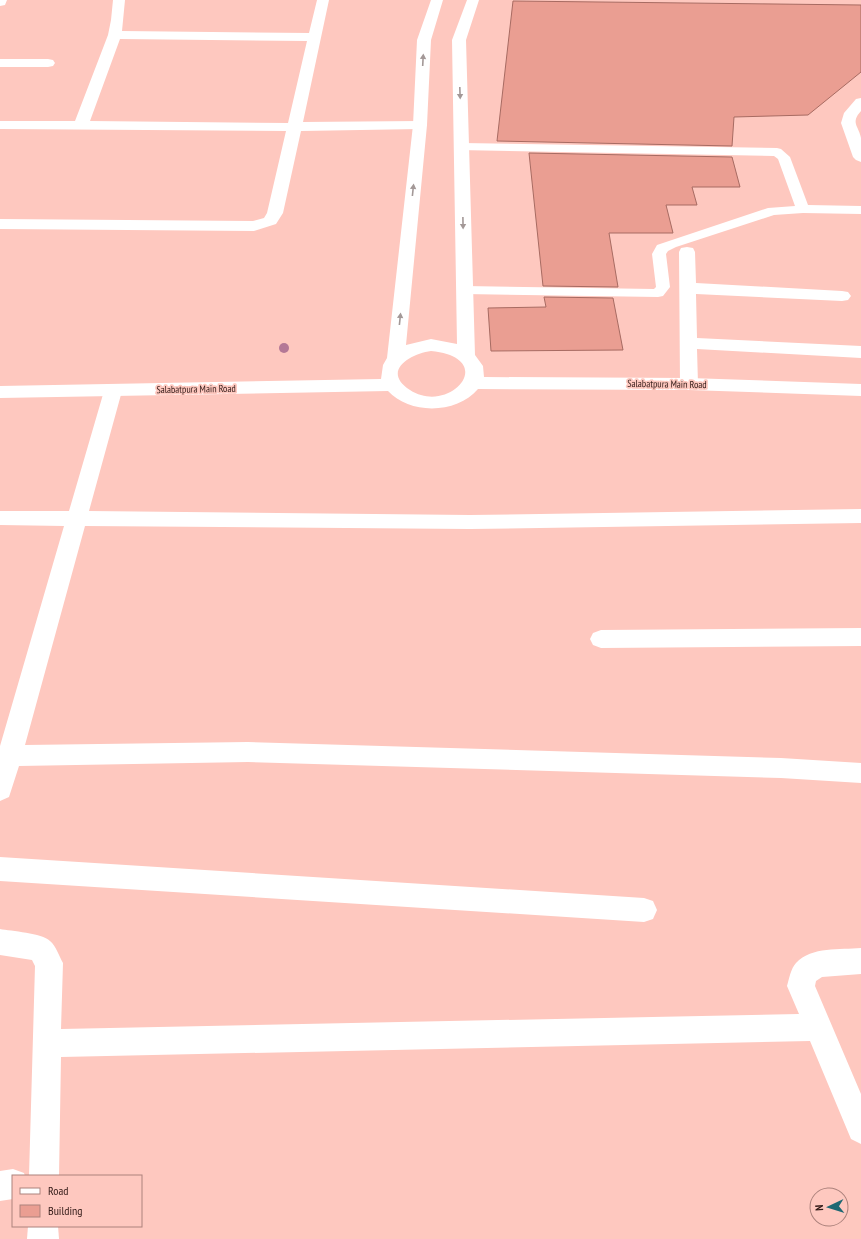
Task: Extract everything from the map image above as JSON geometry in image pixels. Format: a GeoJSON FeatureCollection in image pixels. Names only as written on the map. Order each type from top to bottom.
{"type":"FeatureCollection","features":[{"type":"Feature","properties":{"kind":"street"},"geometry":{"type":"LineString","coordinates":[[81,125],[115,35],[118,20],[119,0]]}},
{"type":"Feature","properties":{"kind":"street"},"geometry":{"type":"LineString","coordinates":[[0,224],[254,226],[270,221],[275,213],[296,127],[323,0]]}},
{"type":"Feature","properties":{"kind":"street"},"geometry":{"type":"LineString","coordinates":[[396,358],[420,125],[424,40],[437,0]]}},
{"type":"Feature","properties":{"kind":"street"},"geometry":{"type":"LineString","coordinates":[[466,356],[459,40],[473,0]]}},
{"type":"Feature","properties":{"kind":"street"},"geometry":{"type":"LineString","coordinates":[[115,35],[315,37]]}},
{"type":"Feature","properties":{"kind":"street"},"geometry":{"type":"LineString","coordinates":[[0,63],[48,63]]}},
{"type":"Feature","properties":{"kind":"street"},"geometry":{"type":"LineString","coordinates":[[861,102],[849,116],[848,123],[861,157]]}},
{"type":"Feature","properties":{"kind":"street"},"geometry":{"type":"LineString","coordinates":[[0,125],[296,127],[420,125]]}},
{"type":"Feature","properties":{"kind":"street"},"geometry":{"type":"LineString","coordinates":[[687,252],[690,343],[689,384]]}},
{"type":"Feature","properties":{"kind":"street"},"geometry":{"type":"LineString","coordinates":[[688,288],[842,296]]}},
{"type":"Feature","properties":{"kind":"street"},"geometry":{"type":"LineString","coordinates":[[690,343],[861,352]]}},
{"type":"Feature","properties":{"kind":"street"},"geometry":{"type":"LineString","coordinates":[[431,345],[450,348],[466,356],[473,364],[476,373],[474,383],[456,398],[426,402],[413,399],[400,393],[392,385],[389,375],[390,366],[396,358],[417,347],[431,345]]}},
{"type":"Feature","properties":{"kind":"street","name":"Salabatpura Main Road"},"geometry":{"type":"LineString","coordinates":[[474,383],[689,384],[861,390]]}},
{"type":"Feature","properties":{"kind":"street","name":"Salabatpura Main Road"},"geometry":{"type":"LineString","coordinates":[[0,392],[392,385]]}},
{"type":"Feature","properties":{"kind":"street"},"geometry":{"type":"LineString","coordinates":[[0,790],[5,756],[78,519],[113,390]]}},
{"type":"Feature","properties":{"kind":"street"},"geometry":{"type":"LineString","coordinates":[[0,518],[470,522],[861,516]]}},
{"type":"Feature","properties":{"kind":"street"},"geometry":{"type":"LineString","coordinates":[[602,639],[861,637]]}},
{"type":"Feature","properties":{"kind":"street"},"geometry":{"type":"LineString","coordinates":[[5,756],[248,752],[773,768],[861,773]]}},
{"type":"Feature","properties":{"kind":"street"},"geometry":{"type":"LineString","coordinates":[[0,869],[644,910]]}},
{"type":"Feature","properties":{"kind":"street"},"geometry":{"type":"LineString","coordinates":[[0,942],[40,949],[49,963],[44,1175]]}},
{"type":"Feature","properties":{"kind":"street"},"geometry":{"type":"LineString","coordinates":[[861,960],[818,964],[805,973],[801,986],[861,1129]]}},
{"type":"Feature","properties":{"kind":"street"},"geometry":{"type":"LineString","coordinates":[[47,1042],[819,1027]]}},
{"type":"Feature","properties":{"kind":"street"},"geometry":{"type":"LineString","coordinates":[[0,1186],[12,1184]]}},
{"type":"Feature","properties":{"kind":"street"},"geometry":{"type":"LineString","coordinates":[[43,1227],[43,1239]]}},
{"type":"Feature","properties":{"kind":"lane"},"geometry":{"type":"LineString","coordinates":[[462,147],[777,152],[784,157],[802,209]]}},
{"type":"Feature","properties":{"kind":"lane"},"geometry":{"type":"LineString","coordinates":[[464,290],[648,294],[658,292],[663,287],[659,254],[662,248],[773,211],[802,209],[861,210]]}},
{"type":"Feature","properties":{"kind":"building"},"geometry":{"type":"Polygon","coordinates":[[[513,1],[861,5],[861,72],[808,115],[734,117],[732,146],[497,141],[513,1]]]}},
{"type":"Feature","properties":{"kind":"building"},"geometry":{"type":"Polygon","coordinates":[[[529,153],[732,157],[740,187],[692,187],[697,205],[666,205],[673,233],[609,233],[618,287],[543,286],[529,153]]]}},
{"type":"Feature","properties":{"kind":"building"},"geometry":{"type":"Polygon","coordinates":[[[544,297],[613,298],[623,350],[491,351],[488,308],[546,307],[544,297]]]}}]}
